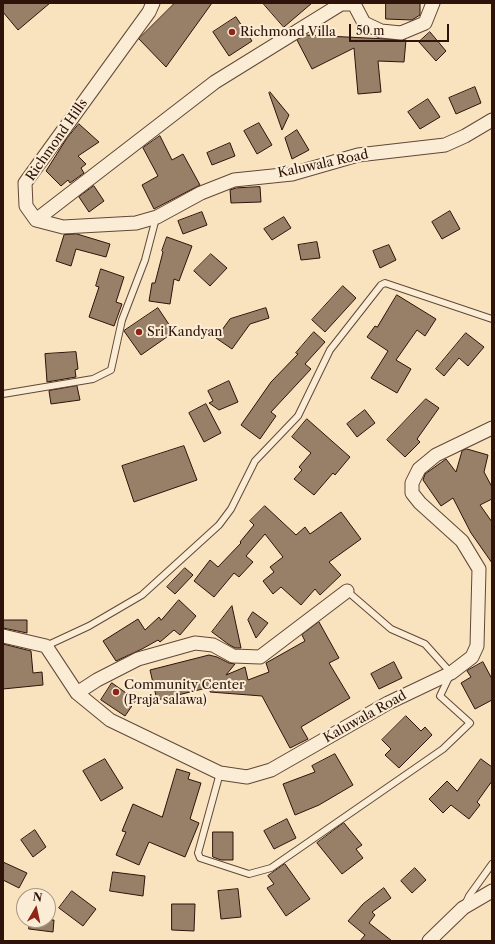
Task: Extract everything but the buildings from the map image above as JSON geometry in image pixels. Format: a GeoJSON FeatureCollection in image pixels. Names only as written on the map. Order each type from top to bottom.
{"type":"FeatureCollection","features":[{"type":"Feature","properties":{"kind":"street","name":"Richmond Hills"},"geometry":{"type":"LineString","coordinates":[[36,220],[26,206],[25,183],[149,12],[153,3]]}},
{"type":"Feature","properties":{"kind":"street"},"geometry":{"type":"LineString","coordinates":[[36,220],[215,82],[341,4],[354,4],[364,23],[381,31],[401,33],[425,23],[433,3]]}},
{"type":"Feature","properties":{"kind":"street","name":"Kaluwala Road"},"geometry":{"type":"LineString","coordinates":[[157,217],[201,193],[234,180],[292,174],[358,155],[445,145],[465,136],[492,120]]}},
{"type":"Feature","properties":{"kind":"street"},"geometry":{"type":"LineString","coordinates":[[36,220],[63,227],[136,223],[157,217]]}},
{"type":"Feature","properties":{"kind":"street","name":"Kaluwala Road"},"geometry":{"type":"LineString","coordinates":[[46,646],[77,693],[110,720],[220,773],[247,777],[271,770],[388,703],[451,673],[472,657],[477,646],[479,569],[462,541],[420,504],[412,493],[412,483],[419,469],[436,455],[492,428]]}},
{"type":"Feature","properties":{"kind":"street"},"geometry":{"type":"LineString","coordinates":[[77,693],[97,680],[138,659],[195,643],[212,645],[233,656],[260,657],[347,591]]}},
{"type":"Feature","properties":{"kind":"street"},"geometry":{"type":"LineString","coordinates":[[3,636],[46,646]]}},
{"type":"Feature","properties":{"kind":"street"},"geometry":{"type":"LineString","coordinates":[[429,941],[463,908],[492,891]]}},
{"type":"Feature","properties":{"kind":"lane"},"geometry":{"type":"LineString","coordinates":[[3,394],[93,379],[111,370],[122,320],[145,260],[157,217]]}},
{"type":"Feature","properties":{"kind":"lane"},"geometry":{"type":"LineString","coordinates":[[46,646],[89,626],[142,595],[219,525],[231,509],[255,461],[298,416],[330,350],[381,285],[385,283],[492,320]]}},
{"type":"Feature","properties":{"kind":"lane"},"geometry":{"type":"LineString","coordinates":[[220,773],[198,853],[200,858],[249,874],[271,868],[443,749],[470,723],[440,696],[451,673],[425,644],[391,629],[347,591]]}},
{"type":"Feature","properties":{"kind":"lane"},"geometry":{"type":"LineString","coordinates":[[463,908],[469,896],[492,864]]}},
{"type":"Feature","properties":{"kind":"place","name":"Richmond Villa"},"geometry":{"type":"Point","coordinates":[232,32]}},
{"type":"Feature","properties":{"kind":"place","name":"Sri Kandyan"},"geometry":{"type":"Point","coordinates":[139,332]}},
{"type":"Feature","properties":{"kind":"place","name":"Community Center (Praja salawa)"},"geometry":{"type":"Point","coordinates":[116,692]}}]}
